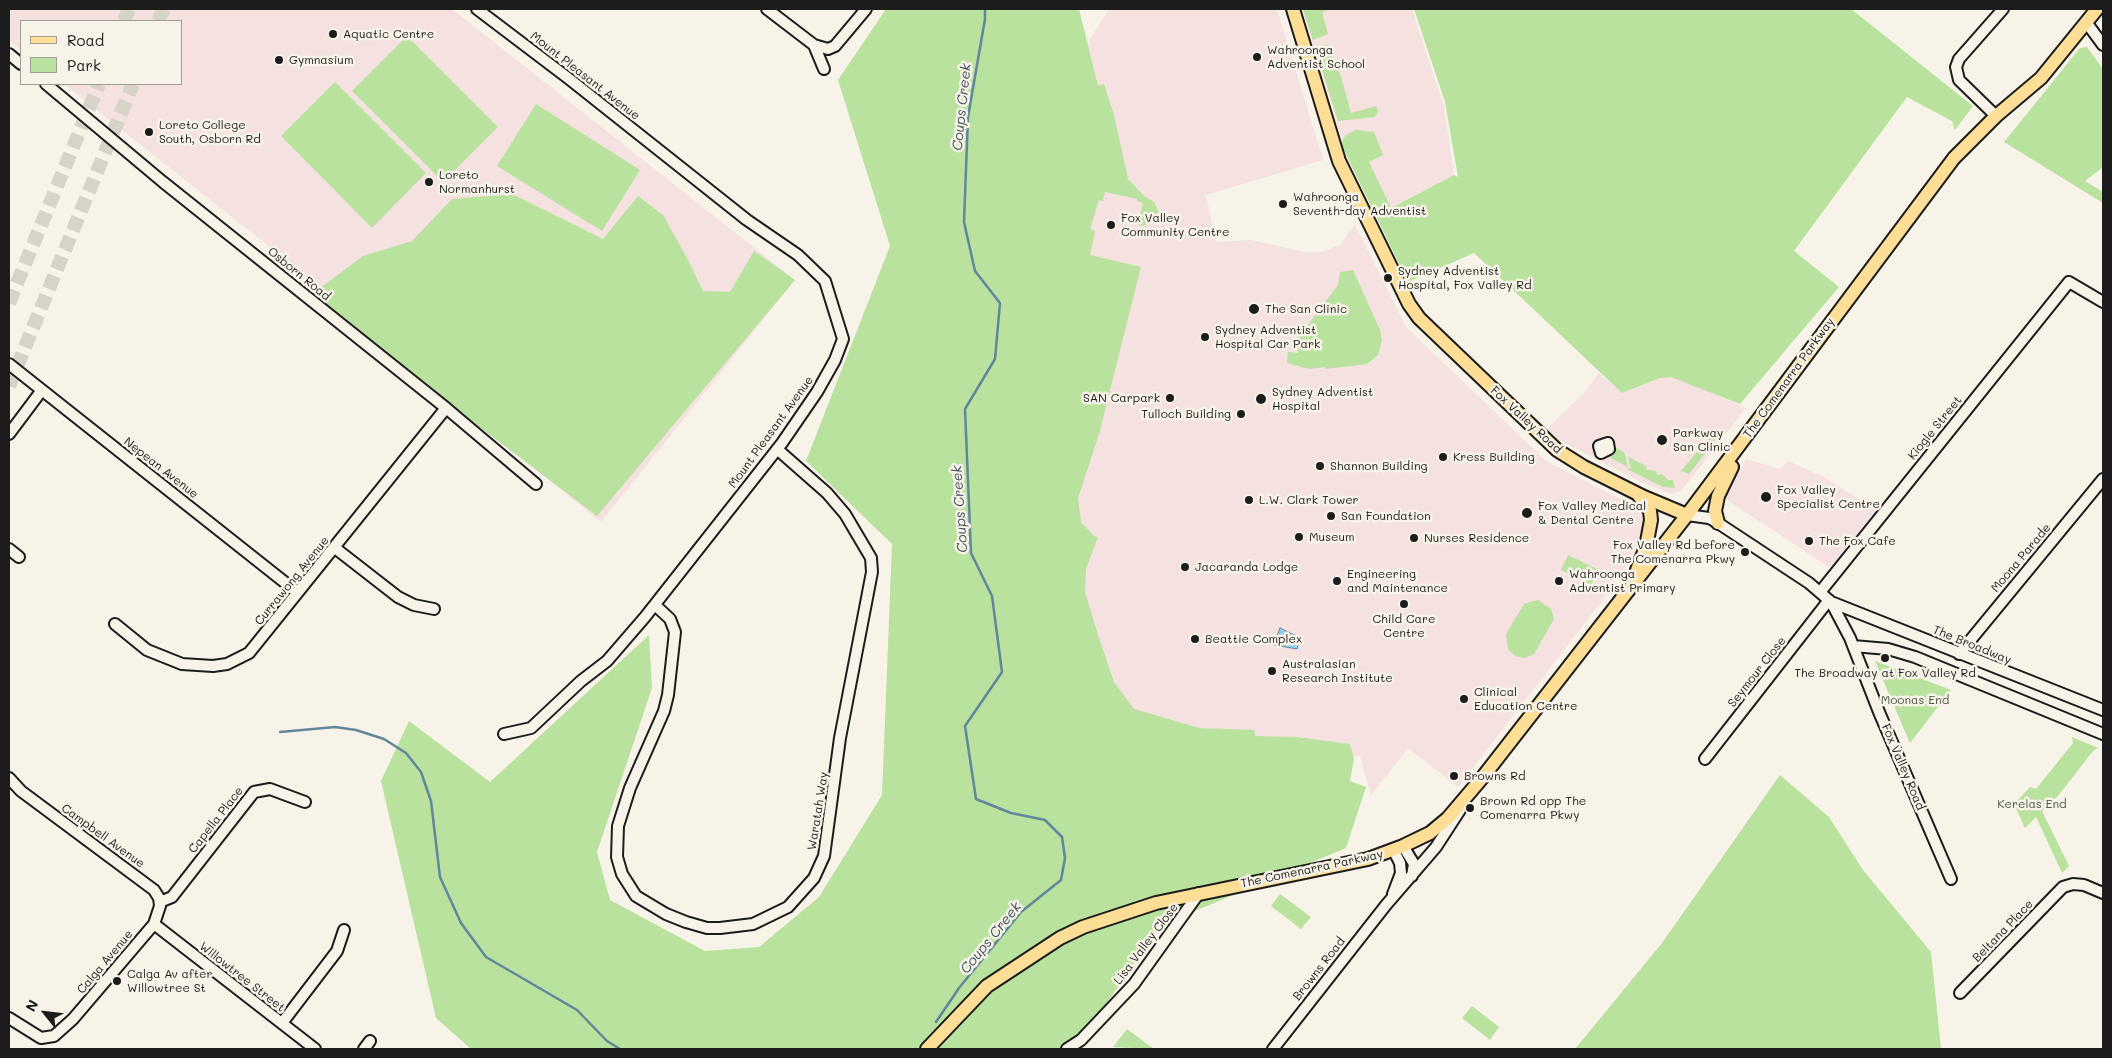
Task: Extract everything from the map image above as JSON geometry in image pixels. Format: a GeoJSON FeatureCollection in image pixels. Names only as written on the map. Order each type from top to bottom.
{"type":"FeatureCollection","features":[{"type":"Feature","properties":{"kind":"main road","name":"Fox Valley Road"},"geometry":{"type":"LineString","coordinates":[[1293,9],[1339,161],[1410,304],[1419,318],[1557,450],[1584,467],[1638,494],[1687,515]]}},
{"type":"Feature","properties":{"kind":"main road","name":"The Comenarra Parkway"},"geometry":{"type":"LineString","coordinates":[[927,1049],[988,986],[1060,938],[1083,927],[1132,910],[1199,893],[1334,867],[1399,849],[1430,833],[1448,818],[1473,790],[1687,515],[1954,158],[1996,116],[2040,78],[2097,9]]}},
{"type":"Feature","properties":{"kind":"main road"},"geometry":{"type":"LineString","coordinates":[[1718,523],[1714,511],[1720,489],[1751,430]]}},
{"type":"Feature","properties":{"kind":"main road"},"geometry":{"type":"LineString","coordinates":[[1627,591],[1640,563],[1650,531],[1650,511],[1638,494]]}},
{"type":"Feature","properties":{"kind":"street","name":"Mount Pleasant Avenue"},"geometry":{"type":"LineString","coordinates":[[477,9],[568,78],[746,220],[798,255],[825,281],[843,339],[835,360],[817,392],[777,449],[655,605],[608,661],[581,681],[531,728],[504,734]]}},
{"type":"Feature","properties":{"kind":"street"},"geometry":{"type":"LineString","coordinates":[[767,9],[814,45],[828,49],[835,46],[866,9]]}},
{"type":"Feature","properties":{"kind":"street"},"geometry":{"type":"LineString","coordinates":[[1996,116],[1959,80],[1956,67],[1959,59],[2003,9]]}},
{"type":"Feature","properties":{"kind":"street"},"geometry":{"type":"LineString","coordinates":[[2086,22],[2103,45]]}},
{"type":"Feature","properties":{"kind":"street"},"geometry":{"type":"LineString","coordinates":[[814,45],[824,69]]}},
{"type":"Feature","properties":{"kind":"street"},"geometry":{"type":"LineString","coordinates":[[9,54],[20,63]]}},
{"type":"Feature","properties":{"kind":"street","name":"Osborn Road"},"geometry":{"type":"LineString","coordinates":[[47,85],[163,182],[446,408],[536,484]]}},
{"type":"Feature","properties":{"kind":"street","name":"Kiogle Street"},"geometry":{"type":"LineString","coordinates":[[1821,592],[2069,282],[2103,302]]}},
{"type":"Feature","properties":{"kind":"street","name":"Nepean Avenue"},"geometry":{"type":"LineString","coordinates":[[9,364],[297,592]]}},
{"type":"Feature","properties":{"kind":"street"},"geometry":{"type":"LineString","coordinates":[[9,434],[42,390]]}},
{"type":"Feature","properties":{"kind":"street","name":"Currawong Avenue"},"geometry":{"type":"LineString","coordinates":[[115,624],[147,650],[182,664],[213,666],[227,664],[249,653],[446,408]]}},
{"type":"Feature","properties":{"kind":"street","name":"Waratah Way"},"geometry":{"type":"LineString","coordinates":[[655,605],[670,620],[675,632],[668,695],[664,711],[630,788],[618,826],[617,857],[622,874],[636,896],[666,914],[686,922],[707,928],[753,924],[788,907],[814,878],[824,856],[840,738],[872,572],[871,558],[845,514],[827,493],[777,449]]}},
{"type":"Feature","properties":{"kind":"street","name":"Moona Parade"},"geometry":{"type":"LineString","coordinates":[[1959,654],[2103,479]]}},
{"type":"Feature","properties":{"kind":"street","name":"Fox Valley Road"},"geometry":{"type":"LineString","coordinates":[[1687,515],[1709,518],[1718,523],[1821,592],[1830,601],[1854,646],[1951,880]]}},
{"type":"Feature","properties":{"kind":"street"},"geometry":{"type":"LineString","coordinates":[[335,548],[398,597],[414,605],[434,609]]}},
{"type":"Feature","properties":{"kind":"street"},"geometry":{"type":"LineString","coordinates":[[9,549],[19,557]]}},
{"type":"Feature","properties":{"kind":"street","name":"The Broadway"},"geometry":{"type":"LineString","coordinates":[[1830,601],[2103,710]]}},
{"type":"Feature","properties":{"kind":"street","name":"Seymour Close"},"geometry":{"type":"LineString","coordinates":[[1706,759],[1830,601]]}},
{"type":"Feature","properties":{"kind":"street"},"geometry":{"type":"LineString","coordinates":[[1854,646],[1888,649],[1915,657],[2103,734]]}},
{"type":"Feature","properties":{"kind":"street","name":"Campbell Avenue"},"geometry":{"type":"LineString","coordinates":[[9,778],[21,791],[139,878],[156,893],[160,902]]}},
{"type":"Feature","properties":{"kind":"street","name":"Capella Place"},"geometry":{"type":"LineString","coordinates":[[160,902],[172,897],[254,792],[270,789],[305,802]]}},
{"type":"Feature","properties":{"kind":"street","name":"Browns Road"},"geometry":{"type":"LineString","coordinates":[[1273,1049],[1386,905],[1412,877],[1450,826],[1473,790]]}},
{"type":"Feature","properties":{"kind":"street"},"geometry":{"type":"LineString","coordinates":[[1399,849],[1414,864],[1412,877]]}},
{"type":"Feature","properties":{"kind":"street","name":"Browns Road"},"geometry":{"type":"LineString","coordinates":[[1386,905],[1401,873],[1399,849]]}},
{"type":"Feature","properties":{"kind":"street","name":"Beltana Place"},"geometry":{"type":"LineString","coordinates":[[1960,993],[2063,887],[2073,884],[2084,885],[2103,893]]}},
{"type":"Feature","properties":{"kind":"street","name":"Lisa Valley Close"},"geometry":{"type":"LineString","coordinates":[[1068,1049],[1081,1040],[1134,984],[1199,893]]}},
{"type":"Feature","properties":{"kind":"street"},"geometry":{"type":"LineString","coordinates":[[154,924],[160,912],[160,902]]}},
{"type":"Feature","properties":{"kind":"street","name":"Willowtree Street"},"geometry":{"type":"LineString","coordinates":[[154,924],[315,1049]]}},
{"type":"Feature","properties":{"kind":"street","name":"Calga Avenue"},"geometry":{"type":"LineString","coordinates":[[9,1018],[42,1038],[54,1036],[73,1019],[154,924]]}},
{"type":"Feature","properties":{"kind":"street"},"geometry":{"type":"LineString","coordinates":[[282,1024],[337,952],[344,930]]}},
{"type":"Feature","properties":{"kind":"shaded area","name":"Loreto Normanhurst"},"geometry":{"type":"Polygon","coordinates":[[[9,9],[452,9],[795,280],[601,522],[459,407],[324,290],[65,85],[182,85],[182,20],[20,20],[20,49],[9,40],[9,9]]]}},
{"type":"Feature","properties":{"kind":"shaded area","name":"Sydney Adventist Hospital"},"geometry":{"type":"Polygon","coordinates":[[[1109,9],[1277,9],[1323,160],[1206,195],[1216,242],[1251,240],[1305,252],[1322,252],[1340,245],[1355,225],[1406,327],[1546,461],[1632,505],[1642,514],[1644,531],[1627,564],[1605,597],[1458,787],[1408,748],[1371,795],[1360,756],[1136,752],[1018,495],[1080,264],[1072,127],[1090,39],[1109,9]]]}},
{"type":"Feature","properties":{"kind":"shaded area"},"geometry":{"type":"Polygon","coordinates":[[[1302,9],[1412,9],[1444,106],[1454,175],[1376,215],[1346,152],[1302,9]]]}},
{"type":"Feature","properties":{"kind":"shaded area"},"geometry":{"type":"Polygon","coordinates":[[[1599,373],[1622,393],[1660,378],[1671,377],[1690,383],[1746,408],[1681,491],[1672,494],[1643,483],[1561,441],[1547,429],[1584,393],[1599,373]]]}},
{"type":"Feature","properties":{"kind":"shaded area"},"geometry":{"type":"Polygon","coordinates":[[[1746,459],[1780,469],[1788,461],[1824,477],[1876,510],[1830,568],[1723,497],[1746,459]]]}},
{"type":"Feature","properties":{"kind":"green space"},"geometry":{"type":"Polygon","coordinates":[[[886,9],[1079,9],[1098,86],[1104,84],[1114,115],[1128,179],[1144,196],[1154,202],[1160,215],[1158,219],[1142,226],[1138,225],[1143,203],[1137,201],[1137,199],[1105,192],[1103,201],[1099,200],[1090,229],[1095,231],[1090,255],[1141,267],[1099,434],[1078,498],[1081,522],[1094,536],[1098,537],[1086,569],[1085,592],[1098,635],[1114,682],[1134,709],[1199,728],[1254,730],[1255,736],[1296,737],[1350,744],[1354,759],[1350,781],[1366,787],[1346,848],[1159,926],[1085,1035],[1081,1049],[471,1049],[436,1018],[381,781],[409,721],[490,782],[649,635],[652,688],[597,852],[610,900],[705,951],[759,947],[819,897],[882,795],[892,544],[806,461],[890,246],[838,80],[886,9]]]}},
{"type":"Feature","properties":{"kind":"green space"},"geometry":{"type":"Polygon","coordinates":[[[1303,9],[1331,9],[1322,12],[1328,34],[1313,40],[1303,9]]]}},
{"type":"Feature","properties":{"kind":"green space"},"geometry":{"type":"Polygon","coordinates":[[[1414,9],[1851,9],[1973,106],[1955,130],[1952,121],[1907,97],[1794,251],[1839,287],[1740,404],[1671,377],[1660,378],[1622,393],[1474,253],[1408,282],[1341,144],[1345,136],[1355,130],[1374,132],[1383,155],[1369,162],[1391,208],[1454,175],[1458,177],[1445,102],[1414,9]]]}},
{"type":"Feature","properties":{"kind":"green space"},"geometry":{"type":"Polygon","coordinates":[[[407,36],[498,127],[443,182],[352,91],[407,36]]]}},
{"type":"Feature","properties":{"kind":"green space"},"geometry":{"type":"Polygon","coordinates":[[[1329,45],[1331,50],[1334,68],[1340,73],[1351,113],[1376,106],[1378,111],[1375,117],[1338,121],[1315,47],[1329,45]]]}},
{"type":"Feature","properties":{"kind":"green space"},"geometry":{"type":"Polygon","coordinates":[[[2087,47],[2103,69],[2103,167],[2085,181],[2103,192],[2103,203],[2004,142],[2080,48],[2087,47]]]}},
{"type":"Feature","properties":{"kind":"green space"},"geometry":{"type":"Polygon","coordinates":[[[335,82],[426,173],[372,228],[281,136],[335,82]]]}},
{"type":"Feature","properties":{"kind":"green space"},"geometry":{"type":"Polygon","coordinates":[[[536,104],[640,170],[602,231],[497,166],[536,104]]]}},
{"type":"Feature","properties":{"kind":"green space"},"geometry":{"type":"Polygon","coordinates":[[[512,194],[603,239],[638,196],[663,215],[703,291],[730,292],[754,251],[795,280],[597,516],[308,297],[363,256],[412,241],[452,199],[512,194]]]}},
{"type":"Feature","properties":{"kind":"green space"},"geometry":{"type":"Polygon","coordinates":[[[1353,270],[1380,330],[1382,340],[1378,355],[1367,364],[1325,369],[1325,367],[1309,369],[1287,363],[1288,352],[1298,353],[1297,340],[1338,285],[1340,272],[1353,270]]]}},
{"type":"Feature","properties":{"kind":"green space"},"geometry":{"type":"Polygon","coordinates":[[[1711,435],[1716,439],[1689,474],[1681,471],[1711,435]]]}},
{"type":"Feature","properties":{"kind":"green space"},"geometry":{"type":"Polygon","coordinates":[[[1616,448],[1624,452],[1628,467],[1601,453],[1616,448]]]}},
{"type":"Feature","properties":{"kind":"green space"},"geometry":{"type":"Polygon","coordinates":[[[1628,457],[1646,466],[1647,470],[1656,471],[1657,475],[1662,474],[1668,480],[1673,480],[1675,488],[1663,487],[1627,469],[1631,468],[1628,457]]]}},
{"type":"Feature","properties":{"kind":"green space"},"geometry":{"type":"Polygon","coordinates":[[[1568,555],[1599,570],[1591,585],[1561,570],[1568,555]]]}},
{"type":"Feature","properties":{"kind":"green space"},"geometry":{"type":"Polygon","coordinates":[[[1538,600],[1551,609],[1554,619],[1534,654],[1525,658],[1515,656],[1508,649],[1506,634],[1524,604],[1538,600]]]}},
{"type":"Feature","properties":{"kind":"green space","name":"Moonas End"},"geometry":{"type":"Polygon","coordinates":[[[1875,661],[1951,690],[1910,743],[1894,706],[1875,661]]]}},
{"type":"Feature","properties":{"kind":"green space","name":"Kerelas End"},"geometry":{"type":"Polygon","coordinates":[[[2072,737],[2098,748],[2093,751],[2058,796],[2042,811],[2069,866],[2062,873],[2036,817],[2025,828],[2014,804],[2030,787],[2036,789],[2073,743],[2072,737]]]}},
{"type":"Feature","properties":{"kind":"green space"},"geometry":{"type":"Polygon","coordinates":[[[1780,775],[1829,817],[1863,870],[1931,952],[1941,1049],[1575,1049],[1662,943],[1780,775]]]}},
{"type":"Feature","properties":{"kind":"green space"},"geometry":{"type":"Polygon","coordinates":[[[1280,894],[1311,917],[1301,929],[1271,906],[1280,894]]]}},
{"type":"Feature","properties":{"kind":"green space"},"geometry":{"type":"Polygon","coordinates":[[[1472,1006],[1499,1027],[1490,1040],[1462,1018],[1472,1006]]]}},
{"type":"Feature","properties":{"kind":"green space"},"geometry":{"type":"Polygon","coordinates":[[[1127,1029],[1154,1049],[1113,1047],[1127,1029]]]}},
{"type":"Feature","properties":{"kind":"water"},"geometry":{"type":"Polygon","coordinates":[[[1280,628],[1300,638],[1297,649],[1274,645],[1280,628]]]}},
{"type":"Feature","properties":{"kind":"waterway","name":"Coups Creek"},"geometry":{"type":"LineString","coordinates":[[936,1022],[959,988],[1021,912],[1061,880],[1065,858],[1062,837],[1045,820],[1011,813],[976,799],[965,726],[1002,672],[992,596],[971,553],[965,409],[995,359],[1000,303],[975,271],[964,222],[968,117],[985,19],[985,9]]}},
{"type":"Feature","properties":{"kind":"waterway"},"geometry":{"type":"LineString","coordinates":[[280,732],[335,727],[356,730],[384,739],[406,753],[421,772],[431,801],[440,877],[461,923],[486,957],[577,1010],[607,1041],[620,1049]]}},
{"type":"Feature","properties":{"kind":"tunnel"},"geometry":{"type":"LineString","coordinates":[[124,20],[129,9]]}},
{"type":"Feature","properties":{"kind":"tunnel"},"geometry":{"type":"LineString","coordinates":[[158,20],[164,9]]}},
{"type":"Feature","properties":{"kind":"tunnel"},"geometry":{"type":"LineString","coordinates":[[9,303],[99,85]]}},
{"type":"Feature","properties":{"kind":"tunnel"},"geometry":{"type":"LineString","coordinates":[[9,386],[133,85]]}},
{"type":"Feature","properties":{"kind":"place","name":"Aquatic Centre"},"geometry":{"type":"Point","coordinates":[333,34]}},
{"type":"Feature","properties":{"kind":"place","name":"Wahroonga Adventist School"},"geometry":{"type":"Point","coordinates":[1257,57]}},
{"type":"Feature","properties":{"kind":"place","name":"Gymnasium"},"geometry":{"type":"Point","coordinates":[279,60]}},
{"type":"Feature","properties":{"kind":"place","name":"Loreto College South, Osborn Rd"},"geometry":{"type":"Point","coordinates":[149,132]}},
{"type":"Feature","properties":{"kind":"place","name":"Loreto Normanhurst"},"geometry":{"type":"Point","coordinates":[429,182]}},
{"type":"Feature","properties":{"kind":"place","name":"Wahroonga Seventh-day Adventist"},"geometry":{"type":"Point","coordinates":[1283,204]}},
{"type":"Feature","properties":{"kind":"place","name":"Fox Valley Community Centre"},"geometry":{"type":"Point","coordinates":[1111,225]}},
{"type":"Feature","properties":{"kind":"place","name":"Sydney Adventist Hospital, Fox Valley Rd"},"geometry":{"type":"Point","coordinates":[1388,278]}},
{"type":"Feature","properties":{"kind":"place","name":"The San Clinic"},"geometry":{"type":"Point","coordinates":[1254,309]}},
{"type":"Feature","properties":{"kind":"place","name":"Sydney Adventist Hospital Car Park"},"geometry":{"type":"Point","coordinates":[1205,337]}},
{"type":"Feature","properties":{"kind":"place","name":"SAN Carpark"},"geometry":{"type":"Point","coordinates":[1170,398]}},
{"type":"Feature","properties":{"kind":"place","name":"Sydney Adventist Hospital"},"geometry":{"type":"Point","coordinates":[1261,399]}},
{"type":"Feature","properties":{"kind":"place","name":"Tulloch Building"},"geometry":{"type":"Point","coordinates":[1241,414]}},
{"type":"Feature","properties":{"kind":"place","name":"Parkway San Clinic"},"geometry":{"type":"Point","coordinates":[1662,440]}},
{"type":"Feature","properties":{"kind":"place","name":"Kress Building"},"geometry":{"type":"Point","coordinates":[1443,457]}},
{"type":"Feature","properties":{"kind":"place","name":"Shannon Building"},"geometry":{"type":"Point","coordinates":[1320,466]}},
{"type":"Feature","properties":{"kind":"place","name":"Fox Valley Specialist Centre"},"geometry":{"type":"Point","coordinates":[1766,497]}},
{"type":"Feature","properties":{"kind":"place","name":"L.W. Clark Tower"},"geometry":{"type":"Point","coordinates":[1249,500]}},
{"type":"Feature","properties":{"kind":"place","name":"Fox Valley Medical & Dental Centre"},"geometry":{"type":"Point","coordinates":[1527,513]}},
{"type":"Feature","properties":{"kind":"place","name":"San Foundation"},"geometry":{"type":"Point","coordinates":[1331,516]}},
{"type":"Feature","properties":{"kind":"place","name":"Museum"},"geometry":{"type":"Point","coordinates":[1299,537]}},
{"type":"Feature","properties":{"kind":"place","name":"Nurses Residence"},"geometry":{"type":"Point","coordinates":[1414,538]}},
{"type":"Feature","properties":{"kind":"place","name":"The Fox Cafe"},"geometry":{"type":"Point","coordinates":[1809,541]}},
{"type":"Feature","properties":{"kind":"place","name":"Fox Valley Rd before The Comenarra Pkwy"},"geometry":{"type":"Point","coordinates":[1745,552]}},
{"type":"Feature","properties":{"kind":"place","name":"Jacaranda Lodge"},"geometry":{"type":"Point","coordinates":[1185,567]}},
{"type":"Feature","properties":{"kind":"place","name":"Engineering and Maintenance"},"geometry":{"type":"Point","coordinates":[1337,581]}},
{"type":"Feature","properties":{"kind":"place","name":"Wahroonga Adventist Primary"},"geometry":{"type":"Point","coordinates":[1559,581]}},
{"type":"Feature","properties":{"kind":"place","name":"Child Care Centre"},"geometry":{"type":"Point","coordinates":[1404,604]}},
{"type":"Feature","properties":{"kind":"place","name":"Beattie Complex"},"geometry":{"type":"Point","coordinates":[1195,639]}},
{"type":"Feature","properties":{"kind":"place","name":"The Broadway at Fox Valley Rd"},"geometry":{"type":"Point","coordinates":[1885,658]}},
{"type":"Feature","properties":{"kind":"place","name":"Australasian Research Institute"},"geometry":{"type":"Point","coordinates":[1272,671]}},
{"type":"Feature","properties":{"kind":"place","name":"Clinical Education Centre"},"geometry":{"type":"Point","coordinates":[1464,699]}},
{"type":"Feature","properties":{"kind":"place","name":"Browns Rd"},"geometry":{"type":"Point","coordinates":[1454,776]}},
{"type":"Feature","properties":{"kind":"place","name":"Brown Rd opp The Comenarra Pkwy"},"geometry":{"type":"Point","coordinates":[1470,808]}},
{"type":"Feature","properties":{"kind":"place","name":"Calga Av after Willowtree St"},"geometry":{"type":"Point","coordinates":[117,981]}}]}
